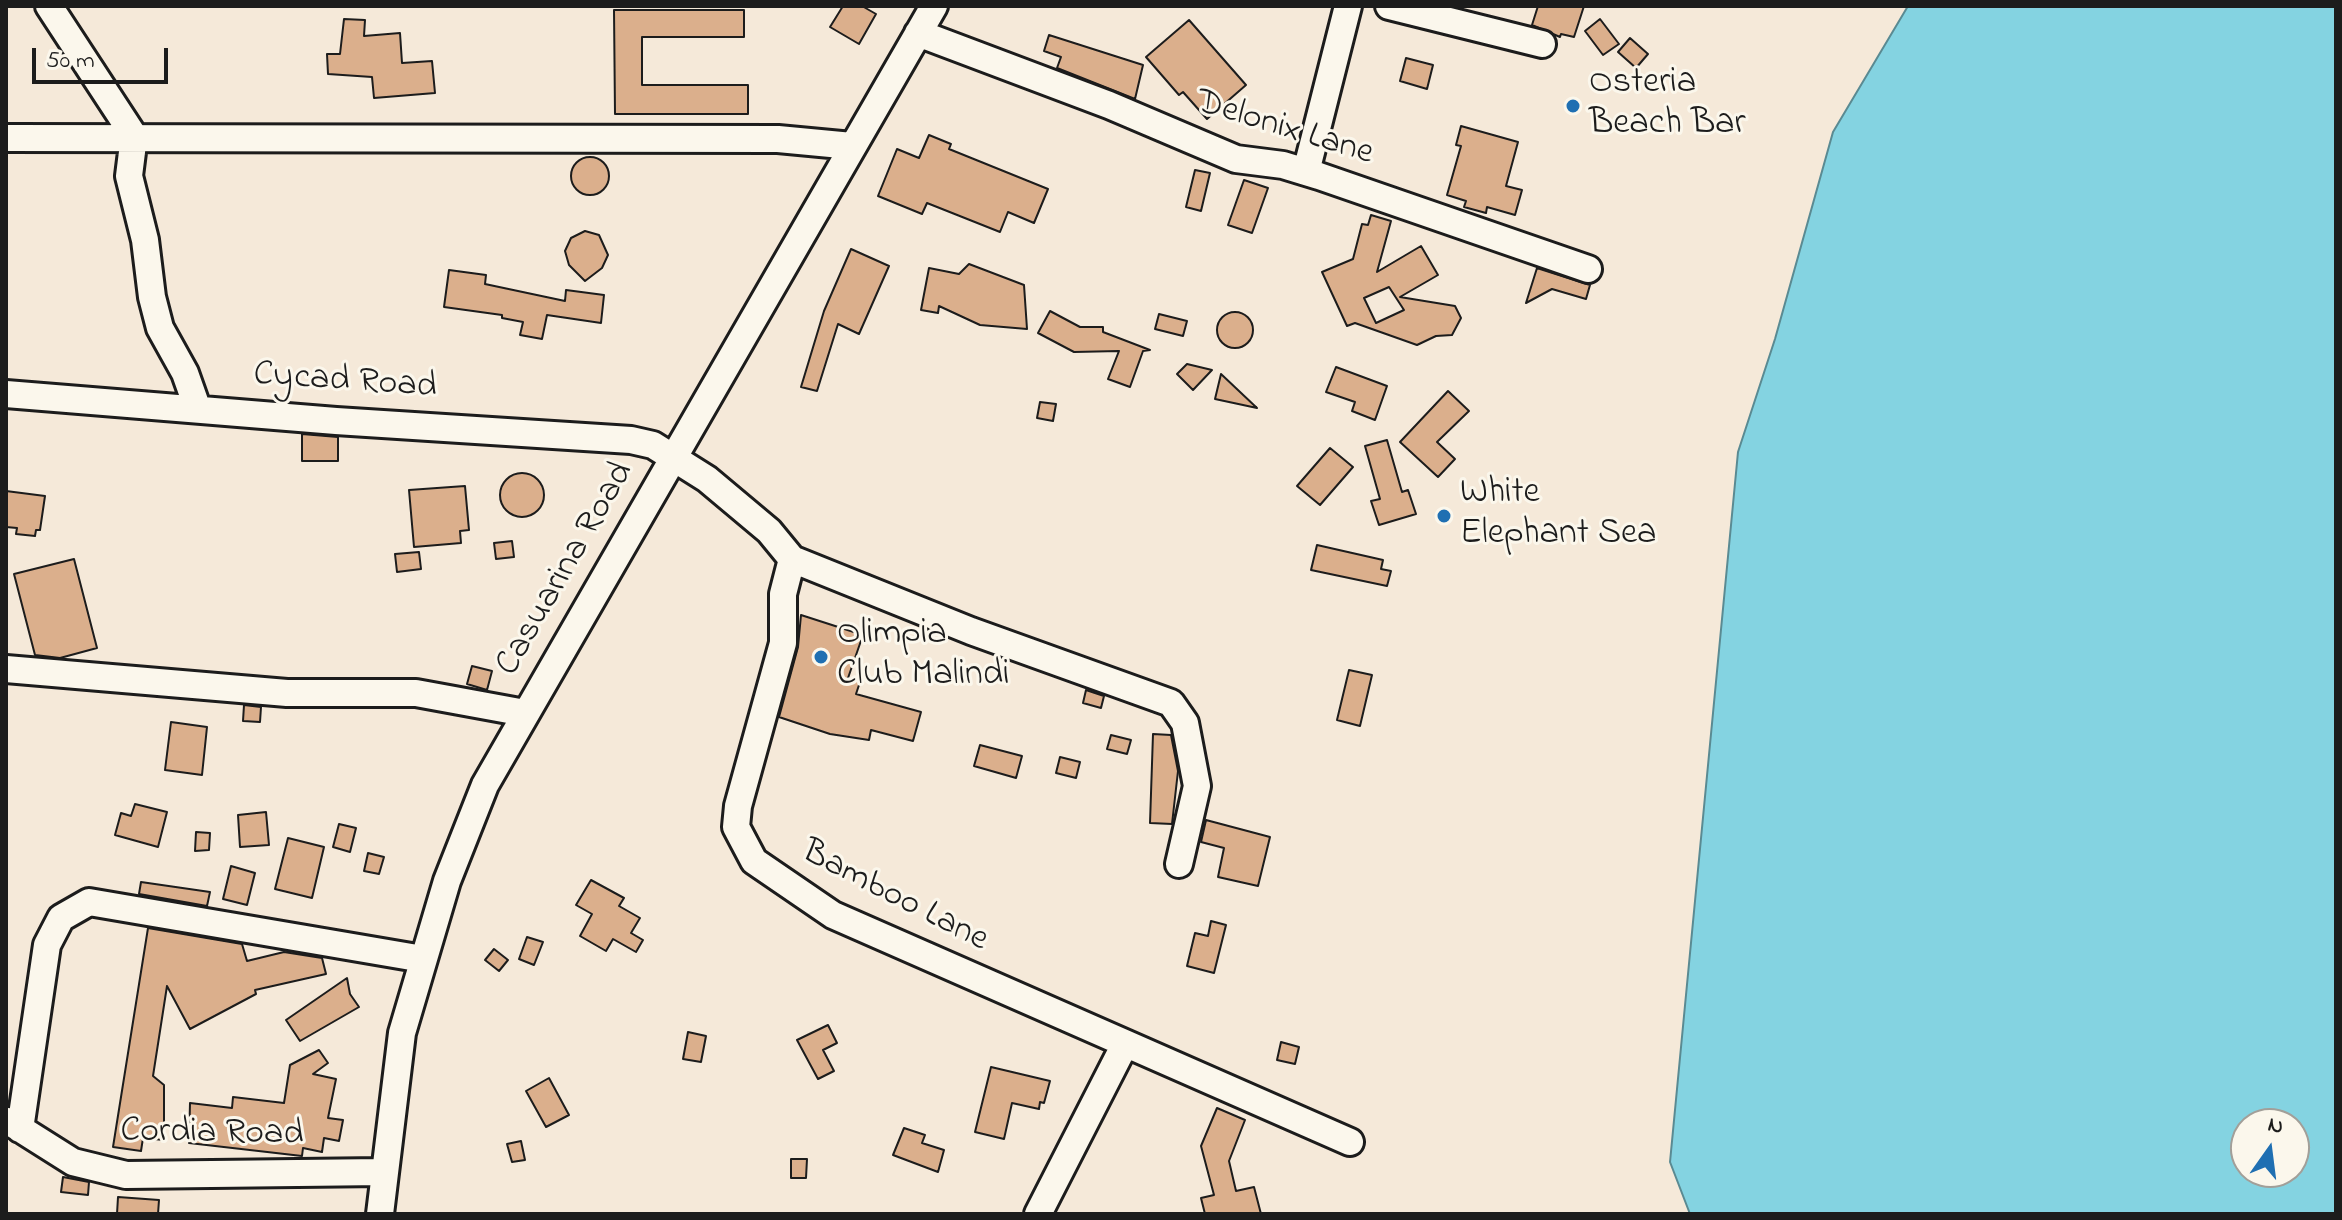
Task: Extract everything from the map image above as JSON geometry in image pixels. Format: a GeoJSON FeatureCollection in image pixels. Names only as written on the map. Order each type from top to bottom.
{"type":"FeatureCollection","features":[{"type":"Feature","properties":{"kind":"street"},"geometry":{"type":"LineString","coordinates":[[49,6],[134,136],[129,176],[145,240],[152,297],[160,328],[185,373],[197,407]]}},
{"type":"Feature","properties":{"kind":"street","name":"Casuarina Road"},"geometry":{"type":"LineString","coordinates":[[380,1214],[402,1033],[447,881],[485,785],[934,6]]}},
{"type":"Feature","properties":{"kind":"street"},"geometry":{"type":"LineString","coordinates":[[1306,172],[1348,6]]}},
{"type":"Feature","properties":{"kind":"street"},"geometry":{"type":"LineString","coordinates":[[1389,6],[1542,44]]}},
{"type":"Feature","properties":{"kind":"street","name":"Delonix Lane"},"geometry":{"type":"LineString","coordinates":[[918,33],[1095,99],[1236,159],[1283,165],[1306,172],[1588,269]]}},
{"type":"Feature","properties":{"kind":"street"},"geometry":{"type":"LineString","coordinates":[[6,138],[134,136],[438,141],[778,139],[852,146]]}},
{"type":"Feature","properties":{"kind":"street","name":"Cycad Road"},"geometry":{"type":"LineString","coordinates":[[6,394],[197,407],[336,421],[594,435],[653,445],[674,458]]}},
{"type":"Feature","properties":{"kind":"street"},"geometry":{"type":"LineString","coordinates":[[674,458],[747,511],[792,559],[971,631],[1171,703],[1185,723],[1197,786],[1179,864]]}},
{"type":"Feature","properties":{"kind":"street","name":"Bamboo Lane"},"geometry":{"type":"LineString","coordinates":[[792,559],[783,594],[783,643],[738,806],[736,827],[754,861],[773,877],[833,915],[1350,1142]]}},
{"type":"Feature","properties":{"kind":"street"},"geometry":{"type":"LineString","coordinates":[[6,669],[287,693],[416,693],[525,713]]}},
{"type":"Feature","properties":{"kind":"street"},"geometry":{"type":"LineString","coordinates":[[13,1124],[47,945],[61,918],[89,902],[423,959]]}},
{"type":"Feature","properties":{"kind":"street"},"geometry":{"type":"LineString","coordinates":[[1038,1214],[1125,1044]]}},
{"type":"Feature","properties":{"kind":"street","name":"Cordia Road"},"geometry":{"type":"LineString","coordinates":[[13,1124],[73,1162],[126,1175],[383,1172]]}},
{"type":"Feature","properties":{"kind":"water"},"geometry":{"type":"Polygon","coordinates":[[[1908,6],[2336,6],[2336,1214],[1690,1214],[1670,1162],[1738,452],[1775,339],[1833,132],[1908,6]]]}},
{"type":"Feature","properties":{"kind":"building"},"geometry":{"type":"Polygon","coordinates":[[[843,6],[862,6],[876,14],[859,44],[830,27],[843,6]]]}},
{"type":"Feature","properties":{"kind":"building"},"geometry":{"type":"Polygon","coordinates":[[[1538,6],[1584,6],[1574,37],[1561,34],[1560,37],[1532,25],[1538,6]]]}},
{"type":"Feature","properties":{"kind":"building"},"geometry":{"type":"Polygon","coordinates":[[[614,10],[744,10],[744,37],[642,37],[642,85],[748,85],[748,114],[615,114],[614,10]]]}},
{"type":"Feature","properties":{"kind":"building"},"geometry":{"type":"Polygon","coordinates":[[[344,19],[365,20],[364,36],[400,33],[402,63],[432,61],[435,93],[374,98],[372,77],[328,74],[327,54],[340,54],[344,19]]]}},
{"type":"Feature","properties":{"kind":"building"},"geometry":{"type":"Polygon","coordinates":[[[1600,19],[1619,44],[1603,55],[1585,31],[1600,19]]]}},
{"type":"Feature","properties":{"kind":"building"},"geometry":{"type":"Polygon","coordinates":[[[1189,20],[1246,85],[1207,119],[1183,92],[1179,95],[1146,57],[1189,20]]]}},
{"type":"Feature","properties":{"kind":"building"},"geometry":{"type":"Polygon","coordinates":[[[1049,35],[1143,65],[1135,99],[1057,68],[1061,57],[1044,51],[1049,35]]]}},
{"type":"Feature","properties":{"kind":"building"},"geometry":{"type":"Polygon","coordinates":[[[1630,38],[1648,54],[1636,68],[1618,52],[1630,38]]]}},
{"type":"Feature","properties":{"kind":"building"},"geometry":{"type":"Polygon","coordinates":[[[1406,58],[1433,65],[1427,89],[1400,81],[1406,58]]]}},
{"type":"Feature","properties":{"kind":"building"},"geometry":{"type":"Polygon","coordinates":[[[1461,126],[1518,142],[1506,186],[1522,190],[1515,215],[1487,207],[1486,213],[1464,207],[1466,201],[1447,195],[1461,146],[1456,145],[1461,126]]]}},
{"type":"Feature","properties":{"kind":"building"},"geometry":{"type":"Polygon","coordinates":[[[929,135],[951,144],[949,149],[1048,189],[1034,223],[1008,212],[1000,232],[927,203],[922,214],[878,196],[897,149],[919,158],[929,135]]]}},
{"type":"Feature","properties":{"kind":"building"},"geometry":{"type":"Polygon","coordinates":[[[590,157],[603,163],[609,176],[603,189],[590,195],[577,189],[571,176],[577,163],[590,157]]]}},
{"type":"Feature","properties":{"kind":"building"},"geometry":{"type":"Polygon","coordinates":[[[1195,170],[1210,173],[1201,211],[1186,207],[1195,170]]]}},
{"type":"Feature","properties":{"kind":"building"},"geometry":{"type":"Polygon","coordinates":[[[1244,180],[1268,188],[1252,233],[1228,225],[1244,180]]]}},
{"type":"Feature","properties":{"kind":"building"},"geometry":{"type":"Polygon","coordinates":[[[1371,215],[1391,221],[1377,272],[1421,246],[1438,275],[1400,297],[1455,306],[1461,318],[1452,335],[1436,336],[1417,345],[1355,323],[1347,326],[1322,272],[1353,259],[1362,224],[1368,225],[1371,215]],[[1389,287],[1364,298],[1376,323],[1404,310],[1389,287]]]}},
{"type":"Feature","properties":{"kind":"building"},"geometry":{"type":"Polygon","coordinates":[[[585,231],[599,235],[608,255],[602,268],[585,281],[569,265],[565,251],[571,238],[585,231]]]}},
{"type":"Feature","properties":{"kind":"building"},"geometry":{"type":"Polygon","coordinates":[[[851,249],[889,266],[859,334],[838,324],[817,391],[801,387],[824,311],[851,249]]]}},
{"type":"Feature","properties":{"kind":"building"},"geometry":{"type":"Polygon","coordinates":[[[969,264],[1024,285],[1027,329],[980,325],[939,306],[938,313],[921,310],[929,268],[959,274],[969,264]]]}},
{"type":"Feature","properties":{"kind":"building"},"geometry":{"type":"Polygon","coordinates":[[[1537,268],[1590,285],[1586,299],[1552,289],[1526,303],[1537,268]]]}},
{"type":"Feature","properties":{"kind":"building"},"geometry":{"type":"Polygon","coordinates":[[[449,270],[486,275],[485,284],[565,301],[566,290],[604,295],[601,323],[547,315],[542,339],[520,335],[523,322],[502,318],[502,315],[444,307],[449,270]]]}},
{"type":"Feature","properties":{"kind":"building"},"geometry":{"type":"Polygon","coordinates":[[[1050,311],[1080,327],[1103,327],[1103,332],[1150,350],[1143,351],[1130,387],[1108,379],[1119,351],[1074,352],[1038,333],[1050,311]]]}},
{"type":"Feature","properties":{"kind":"building"},"geometry":{"type":"Polygon","coordinates":[[[1235,312],[1248,317],[1253,330],[1248,343],[1235,348],[1222,343],[1217,330],[1222,317],[1235,312]]]}},
{"type":"Feature","properties":{"kind":"building"},"geometry":{"type":"Polygon","coordinates":[[[1159,314],[1187,321],[1183,336],[1155,329],[1159,314]]]}},
{"type":"Feature","properties":{"kind":"building"},"geometry":{"type":"Polygon","coordinates":[[[1187,364],[1212,370],[1193,390],[1177,374],[1187,364]]]}},
{"type":"Feature","properties":{"kind":"building"},"geometry":{"type":"Polygon","coordinates":[[[1336,367],[1387,386],[1375,420],[1352,411],[1355,402],[1326,392],[1336,367]]]}},
{"type":"Feature","properties":{"kind":"building"},"geometry":{"type":"Polygon","coordinates":[[[1221,374],[1257,408],[1215,399],[1221,374]]]}},
{"type":"Feature","properties":{"kind":"building"},"geometry":{"type":"Polygon","coordinates":[[[1448,391],[1469,411],[1437,442],[1455,459],[1438,477],[1400,442],[1448,391]]]}},
{"type":"Feature","properties":{"kind":"building"},"geometry":{"type":"Polygon","coordinates":[[[1040,402],[1056,404],[1053,421],[1037,418],[1040,402]]]}},
{"type":"Feature","properties":{"kind":"building"},"geometry":{"type":"Polygon","coordinates":[[[302,434],[338,437],[338,461],[302,461],[302,434]]]}},
{"type":"Feature","properties":{"kind":"building"},"geometry":{"type":"Polygon","coordinates":[[[1387,440],[1402,492],[1408,490],[1416,514],[1379,525],[1371,501],[1380,499],[1365,446],[1387,440]]]}},
{"type":"Feature","properties":{"kind":"building"},"geometry":{"type":"Polygon","coordinates":[[[1330,448],[1353,467],[1320,505],[1297,486],[1330,448]]]}},
{"type":"Feature","properties":{"kind":"building"},"geometry":{"type":"Polygon","coordinates":[[[522,473],[538,479],[544,495],[538,511],[522,517],[506,511],[500,495],[506,479],[522,473]]]}},
{"type":"Feature","properties":{"kind":"building"},"geometry":{"type":"Polygon","coordinates":[[[465,486],[469,530],[460,531],[461,543],[414,547],[409,490],[465,486]]]}},
{"type":"Feature","properties":{"kind":"building"},"geometry":{"type":"Polygon","coordinates":[[[6,491],[45,496],[40,530],[36,530],[35,536],[16,534],[17,528],[6,527],[6,491]]]}},
{"type":"Feature","properties":{"kind":"building"},"geometry":{"type":"Polygon","coordinates":[[[512,541],[514,557],[496,559],[494,543],[512,541]]]}},
{"type":"Feature","properties":{"kind":"building"},"geometry":{"type":"Polygon","coordinates":[[[1317,545],[1383,560],[1381,569],[1391,571],[1387,586],[1311,570],[1317,545]]]}},
{"type":"Feature","properties":{"kind":"building"},"geometry":{"type":"Polygon","coordinates":[[[419,552],[421,569],[397,572],[395,554],[419,552]]]}},
{"type":"Feature","properties":{"kind":"building"},"geometry":{"type":"Polygon","coordinates":[[[74,559],[97,648],[60,658],[35,655],[14,574],[74,559]]]}},
{"type":"Feature","properties":{"kind":"building","name":"Olimpia Club Malindi"},"geometry":{"type":"Polygon","coordinates":[[[801,615],[863,635],[848,678],[860,682],[856,694],[921,712],[913,741],[871,730],[869,740],[830,734],[779,717],[798,647],[801,615]]]}},
{"type":"Feature","properties":{"kind":"building"},"geometry":{"type":"Polygon","coordinates":[[[472,666],[492,671],[487,690],[467,684],[472,666]]]}},
{"type":"Feature","properties":{"kind":"building"},"geometry":{"type":"Polygon","coordinates":[[[1349,670],[1372,675],[1360,726],[1337,720],[1349,670]]]}},
{"type":"Feature","properties":{"kind":"building"},"geometry":{"type":"Polygon","coordinates":[[[1086,690],[1104,696],[1101,708],[1083,703],[1086,690]]]}},
{"type":"Feature","properties":{"kind":"building"},"geometry":{"type":"Polygon","coordinates":[[[244,705],[261,707],[260,722],[243,721],[244,705]]]}},
{"type":"Feature","properties":{"kind":"building"},"geometry":{"type":"Polygon","coordinates":[[[171,722],[207,727],[202,775],[165,770],[171,722]]]}},
{"type":"Feature","properties":{"kind":"building"},"geometry":{"type":"Polygon","coordinates":[[[1153,734],[1171,735],[1178,771],[1172,824],[1150,823],[1153,734]]]}},
{"type":"Feature","properties":{"kind":"building"},"geometry":{"type":"Polygon","coordinates":[[[1111,735],[1131,740],[1127,754],[1107,749],[1111,735]]]}},
{"type":"Feature","properties":{"kind":"building"},"geometry":{"type":"Polygon","coordinates":[[[980,745],[1022,756],[1016,778],[974,766],[980,745]]]}},
{"type":"Feature","properties":{"kind":"building"},"geometry":{"type":"Polygon","coordinates":[[[1060,757],[1080,762],[1076,778],[1056,773],[1060,757]]]}},
{"type":"Feature","properties":{"kind":"building"},"geometry":{"type":"Polygon","coordinates":[[[135,804],[167,812],[158,847],[115,835],[121,813],[131,816],[135,804]]]}},
{"type":"Feature","properties":{"kind":"building"},"geometry":{"type":"Polygon","coordinates":[[[266,812],[269,845],[240,847],[238,815],[266,812]]]}},
{"type":"Feature","properties":{"kind":"building"},"geometry":{"type":"Polygon","coordinates":[[[1206,820],[1270,837],[1258,886],[1218,877],[1224,848],[1201,842],[1206,820]]]}},
{"type":"Feature","properties":{"kind":"building"},"geometry":{"type":"Polygon","coordinates":[[[339,824],[356,828],[350,852],[333,847],[339,824]]]}},
{"type":"Feature","properties":{"kind":"building"},"geometry":{"type":"Polygon","coordinates":[[[196,832],[210,833],[209,850],[195,851],[196,832]]]}},
{"type":"Feature","properties":{"kind":"building"},"geometry":{"type":"Polygon","coordinates":[[[288,838],[324,847],[312,898],[275,889],[288,838]]]}},
{"type":"Feature","properties":{"kind":"building"},"geometry":{"type":"Polygon","coordinates":[[[368,853],[384,857],[379,874],[364,871],[368,853]]]}},
{"type":"Feature","properties":{"kind":"building"},"geometry":{"type":"Polygon","coordinates":[[[231,866],[255,873],[247,905],[223,899],[231,866]]]}},
{"type":"Feature","properties":{"kind":"building"},"geometry":{"type":"Polygon","coordinates":[[[591,880],[624,898],[619,906],[640,918],[631,933],[643,940],[636,952],[613,939],[606,951],[580,936],[592,914],[576,905],[591,880]]]}},
{"type":"Feature","properties":{"kind":"building"},"geometry":{"type":"Polygon","coordinates":[[[141,882],[210,892],[207,906],[139,894],[141,882]]]}},
{"type":"Feature","properties":{"kind":"building"},"geometry":{"type":"Polygon","coordinates":[[[1211,921],[1226,925],[1214,973],[1187,966],[1195,933],[1208,936],[1211,921]]]}},
{"type":"Feature","properties":{"kind":"building"},"geometry":{"type":"Polygon","coordinates":[[[148,928],[242,944],[247,961],[284,952],[322,958],[326,974],[255,990],[256,994],[190,1029],[167,986],[153,1076],[164,1085],[164,1140],[143,1138],[141,1151],[113,1147],[148,928]]]}},
{"type":"Feature","properties":{"kind":"building"},"geometry":{"type":"Polygon","coordinates":[[[527,937],[543,942],[534,965],[519,959],[527,937]]]}},
{"type":"Feature","properties":{"kind":"building"},"geometry":{"type":"Polygon","coordinates":[[[494,949],[508,960],[499,971],[485,960],[494,949]]]}},
{"type":"Feature","properties":{"kind":"building"},"geometry":{"type":"Polygon","coordinates":[[[347,978],[350,994],[359,1007],[300,1041],[286,1020],[347,978]]]}},
{"type":"Feature","properties":{"kind":"building"},"geometry":{"type":"Polygon","coordinates":[[[828,1025],[837,1043],[823,1050],[834,1071],[818,1079],[797,1040],[828,1025]]]}},
{"type":"Feature","properties":{"kind":"building"},"geometry":{"type":"Polygon","coordinates":[[[688,1032],[706,1036],[701,1062],[683,1059],[688,1032]]]}},
{"type":"Feature","properties":{"kind":"building"},"geometry":{"type":"Polygon","coordinates":[[[1281,1042],[1299,1047],[1295,1064],[1277,1060],[1281,1042]]]}},
{"type":"Feature","properties":{"kind":"building"},"geometry":{"type":"Polygon","coordinates":[[[319,1050],[328,1063],[313,1074],[336,1079],[328,1118],[343,1120],[339,1141],[324,1138],[322,1152],[303,1148],[302,1156],[189,1143],[190,1103],[232,1108],[233,1097],[284,1103],[290,1065],[319,1050]]]}},
{"type":"Feature","properties":{"kind":"building"},"geometry":{"type":"Polygon","coordinates":[[[991,1067],[1050,1081],[1044,1103],[1040,1102],[1039,1109],[1012,1103],[1004,1139],[975,1132],[991,1067]]]}},
{"type":"Feature","properties":{"kind":"building"},"geometry":{"type":"Polygon","coordinates":[[[549,1078],[569,1115],[546,1127],[526,1091],[549,1078]]]}},
{"type":"Feature","properties":{"kind":"building"},"geometry":{"type":"Polygon","coordinates":[[[1217,1108],[1245,1120],[1229,1161],[1236,1191],[1254,1187],[1261,1214],[1205,1214],[1201,1198],[1214,1195],[1201,1146],[1217,1108]]]}},
{"type":"Feature","properties":{"kind":"building"},"geometry":{"type":"Polygon","coordinates":[[[904,1128],[925,1135],[922,1143],[944,1150],[938,1172],[893,1155],[904,1128]]]}},
{"type":"Feature","properties":{"kind":"building"},"geometry":{"type":"Polygon","coordinates":[[[521,1141],[525,1160],[512,1162],[507,1144],[521,1141]]]}},
{"type":"Feature","properties":{"kind":"building"},"geometry":{"type":"Polygon","coordinates":[[[791,1159],[807,1159],[806,1178],[791,1178],[791,1159]]]}},
{"type":"Feature","properties":{"kind":"building"},"geometry":{"type":"Polygon","coordinates":[[[63,1177],[89,1182],[88,1195],[61,1192],[63,1177]]]}},
{"type":"Feature","properties":{"kind":"building"},"geometry":{"type":"Polygon","coordinates":[[[118,1197],[159,1200],[158,1214],[117,1214],[118,1197]]]}},
{"type":"Feature","properties":{"kind":"place","name":"Osteria Beach Bar"},"geometry":{"type":"Point","coordinates":[1573,106]}},
{"type":"Feature","properties":{"kind":"place","name":"White Elephant Sea"},"geometry":{"type":"Point","coordinates":[1444,516]}},
{"type":"Feature","properties":{"kind":"place","name":"Olimpia Club Malindi"},"geometry":{"type":"Point","coordinates":[821,657]}}]}
